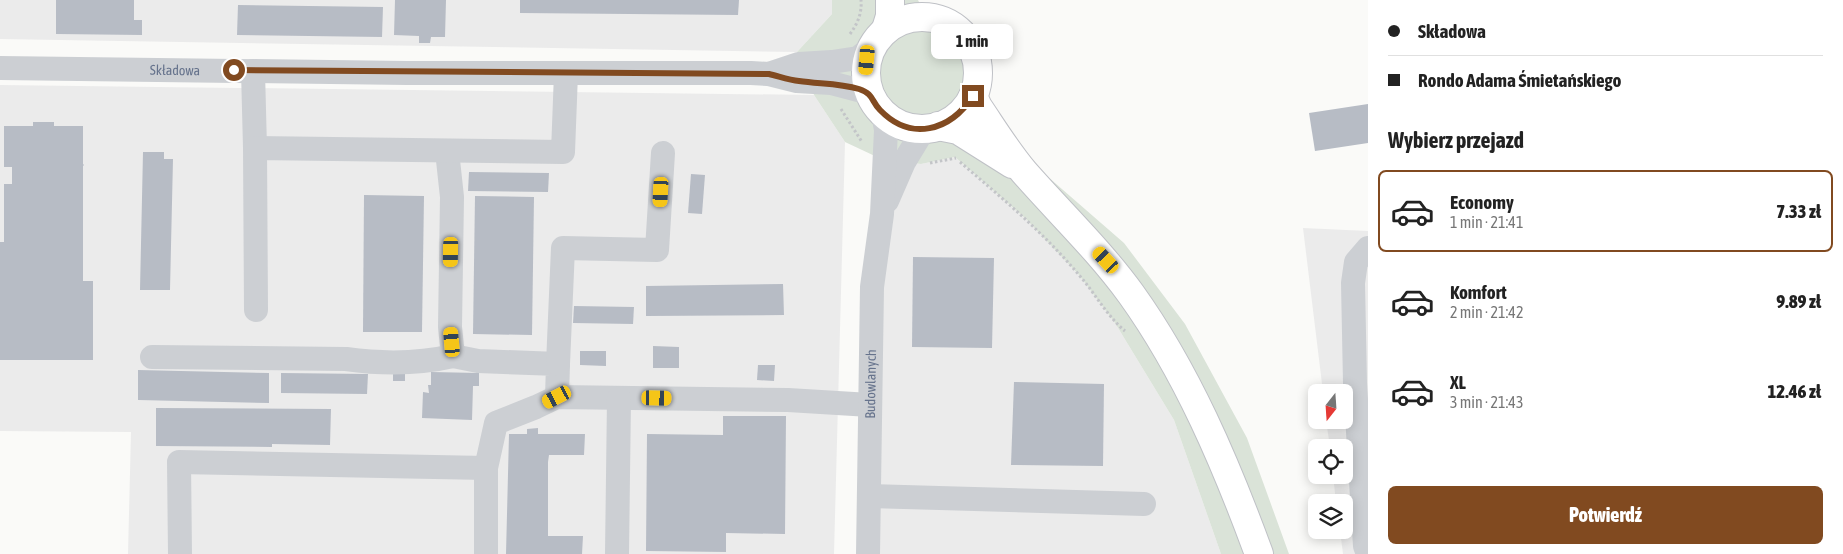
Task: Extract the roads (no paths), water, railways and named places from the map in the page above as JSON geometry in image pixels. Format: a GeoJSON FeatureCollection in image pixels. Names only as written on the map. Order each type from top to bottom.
{"type":"FeatureCollection","features":[{"type":"Feature","properties":{"kind":"main road"},"geometry":{"type":"LineString","coordinates":[[890,0],[890,16],[867,60],[866,75],[876,103],[893,121],[910,128],[958,130],[1022,170]]}},
{"type":"Feature","properties":{"kind":"main road"},"geometry":{"type":"LineString","coordinates":[[917,0],[920,6],[936,19]]}},
{"type":"Feature","properties":{"kind":"main road"},"geometry":{"type":"LineString","coordinates":[[879,38],[904,20],[920,17],[936,19],[951,25],[964,36],[973,49],[977,65],[977,81],[973,96],[964,110],[952,120],[931,128]]}},
{"type":"Feature","properties":{"kind":"main road"},"geometry":{"type":"LineString","coordinates":[[973,96],[978,107],[1022,170],[1106,260],[1132,295],[1185,379],[1240,502],[1259,554]]}},
{"type":"Feature","properties":{"kind":"street","name":"Składowa"},"geometry":{"type":"LineString","coordinates":[[769,74],[799,64],[858,58],[879,38]]}},
{"type":"Feature","properties":{"kind":"street","name":"Składowa"},"geometry":{"type":"LineString","coordinates":[[0,68],[769,74],[797,81],[831,83],[876,103]]}},
{"type":"Feature","properties":{"kind":"street"},"geometry":{"type":"LineString","coordinates":[[253,71],[256,310]]}},
{"type":"Feature","properties":{"kind":"street"},"geometry":{"type":"LineString","coordinates":[[255,148],[563,152],[566,73]]}},
{"type":"Feature","properties":{"kind":"street","name":"Budowlanych"},"geometry":{"type":"LineString","coordinates":[[868,554],[872,287],[882,214],[886,130],[876,103]]}},
{"type":"Feature","properties":{"kind":"street","name":"Budowlanych"},"geometry":{"type":"LineString","coordinates":[[882,214],[904,162],[931,128]]}},
{"type":"Feature","properties":{"kind":"street"},"geometry":{"type":"LineString","coordinates":[[447,151],[452,197],[450,327],[453,356]]}},
{"type":"Feature","properties":{"kind":"street"},"geometry":{"type":"LineString","coordinates":[[557,397],[563,248],[658,250],[663,153]]}},
{"type":"Feature","properties":{"kind":"street"},"geometry":{"type":"LineString","coordinates":[[1368,248],[1356,262],[1353,283],[1356,392],[1365,546],[1368,554]]}},
{"type":"Feature","properties":{"kind":"street"},"geometry":{"type":"LineString","coordinates":[[152,357],[346,358],[364,361],[428,362],[453,356],[478,361],[558,364]]}},
{"type":"Feature","properties":{"kind":"street"},"geometry":{"type":"LineString","coordinates":[[486,554],[486,468],[496,423],[536,408],[557,397],[788,400],[870,404]]}},
{"type":"Feature","properties":{"kind":"street"},"geometry":{"type":"LineString","coordinates":[[617,554],[619,398]]}},
{"type":"Feature","properties":{"kind":"street"},"geometry":{"type":"LineString","coordinates":[[180,554],[179,462],[486,468]]}},
{"type":"Feature","properties":{"kind":"street"},"geometry":{"type":"LineString","coordinates":[[869,496],[1144,504]]}}]}
